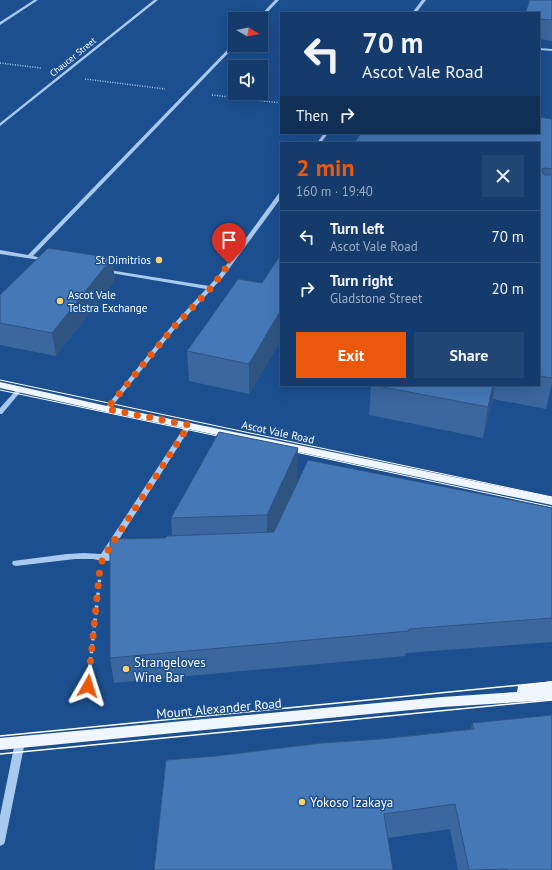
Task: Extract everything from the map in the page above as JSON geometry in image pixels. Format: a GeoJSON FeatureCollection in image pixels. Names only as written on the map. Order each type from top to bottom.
{"type":"FeatureCollection","features":[{"type":"Feature","properties":{"kind":"main road","name":"Ascot Vale Road"},"geometry":{"type":"LineString","coordinates":[[0,385],[107,409],[552,501]]}},
{"type":"Feature","properties":{"kind":"main road","name":"Mount Alexander Road"},"geometry":{"type":"LineString","coordinates":[[442,702],[552,686]]}},
{"type":"Feature","properties":{"kind":"main road","name":"Mount Alexander Road"},"geometry":{"type":"LineString","coordinates":[[0,744],[442,702],[552,694]]}},
{"type":"Feature","properties":{"kind":"street"},"geometry":{"type":"LineString","coordinates":[[0,24],[36,0]]}},
{"type":"Feature","properties":{"kind":"street","name":"Chaucer Street"},"geometry":{"type":"LineString","coordinates":[[0,126],[156,0]]}},
{"type":"Feature","properties":{"kind":"street"},"geometry":{"type":"LineString","coordinates":[[266,12],[277,0]]}},
{"type":"Feature","properties":{"kind":"street"},"geometry":{"type":"LineString","coordinates":[[415,12],[424,0]]}},
{"type":"Feature","properties":{"kind":"street"},"geometry":{"type":"LineString","coordinates":[[540,49],[552,50]]}},
{"type":"Feature","properties":{"kind":"street"},"geometry":{"type":"LineString","coordinates":[[29,257],[228,51]]}},
{"type":"Feature","properties":{"kind":"street"},"geometry":{"type":"LineString","coordinates":[[319,142],[325,134]]}},
{"type":"Feature","properties":{"kind":"street"},"geometry":{"type":"LineString","coordinates":[[107,409],[172,329],[211,288],[280,195]]}},
{"type":"Feature","properties":{"kind":"street"},"geometry":{"type":"LineString","coordinates":[[0,252],[52,261]]}},
{"type":"Feature","properties":{"kind":"street"},"geometry":{"type":"LineString","coordinates":[[97,268],[211,288]]}},
{"type":"Feature","properties":{"kind":"street"},"geometry":{"type":"LineString","coordinates":[[0,412],[20,389]]}},
{"type":"Feature","properties":{"kind":"street"},"geometry":{"type":"LineString","coordinates":[[103,558],[189,425]]}},
{"type":"Feature","properties":{"kind":"street"},"geometry":{"type":"LineString","coordinates":[[311,462],[316,452]]}},
{"type":"Feature","properties":{"kind":"street"},"geometry":{"type":"LineString","coordinates":[[16,563],[63,557],[86,556],[126,558]]}},
{"type":"Feature","properties":{"kind":"street"},"geometry":{"type":"LineString","coordinates":[[0,841],[20,742]]}},
{"type":"Feature","properties":{"kind":"path"},"geometry":{"type":"LineString","coordinates":[[0,63],[67,72]]}},
{"type":"Feature","properties":{"kind":"path"},"geometry":{"type":"LineString","coordinates":[[87,692],[100,567],[103,558]]}},
{"type":"Feature","properties":{"kind":"building"},"geometry":{"type":"Polygon","coordinates":[[[530,0],[552,0],[552,20],[540,19],[540,12],[525,12],[530,0]]]}},
{"type":"Feature","properties":{"kind":"building"},"geometry":{"type":"Polygon","coordinates":[[[540,117],[552,119],[552,169],[542,169],[544,175],[552,175],[552,378],[540,376],[540,142],[355,142],[360,134],[540,134],[540,117]]]}},
{"type":"Feature","properties":{"kind":"building"},"geometry":{"type":"Polygon","coordinates":[[[48,248],[112,258],[52,333],[0,323],[0,295],[48,248]]]}},
{"type":"Feature","properties":{"kind":"building"},"geometry":{"type":"Polygon","coordinates":[[[280,256],[280,312],[249,364],[187,351],[238,279],[262,283],[280,256]]]}},
{"type":"Feature","properties":{"kind":"building"},"geometry":{"type":"Polygon","coordinates":[[[377,386],[493,386],[488,407],[377,386]]]}},
{"type":"Feature","properties":{"kind":"building"},"geometry":{"type":"Polygon","coordinates":[[[219,432],[298,448],[267,515],[171,518],[219,432]]]}},
{"type":"Feature","properties":{"kind":"building"},"geometry":{"type":"Polygon","coordinates":[[[308,460],[552,508],[552,618],[409,629],[409,631],[110,658],[110,539],[165,538],[167,536],[274,532],[308,460]]]}},
{"type":"Feature","properties":{"kind":"building"},"geometry":{"type":"Polygon","coordinates":[[[552,715],[552,870],[469,870],[455,804],[384,814],[393,870],[154,870],[166,760],[216,756],[321,743],[381,739],[474,729],[472,723],[552,715]]]}},
{"type":"Feature","properties":{"kind":"tram line"},"geometry":{"type":"LineString","coordinates":[[0,380],[552,497]]}},
{"type":"Feature","properties":{"kind":"tram line"},"geometry":{"type":"LineString","coordinates":[[0,390],[227,438]]}},
{"type":"Feature","properties":{"kind":"tram line"},"geometry":{"type":"LineString","coordinates":[[286,450],[552,507]]}},
{"type":"Feature","properties":{"kind":"tram line"},"geometry":{"type":"LineString","coordinates":[[0,736],[552,682]]}},
{"type":"Feature","properties":{"kind":"tram line"},"geometry":{"type":"LineString","coordinates":[[0,754],[552,700]]}},
{"type":"Feature","properties":{"kind":"place","name":"St Dimitrios"},"geometry":{"type":"Point","coordinates":[159,260]}},
{"type":"Feature","properties":{"kind":"place","name":"Ascot Vale Telstra Exchange"},"geometry":{"type":"Point","coordinates":[60,301]}},
{"type":"Feature","properties":{"kind":"place","name":"Strangeloves Wine Bar"},"geometry":{"type":"Point","coordinates":[126,669]}},
{"type":"Feature","properties":{"kind":"place","name":"Yokoso Izakaya"},"geometry":{"type":"Point","coordinates":[302,802]}},
{"type":"Feature","properties":{"kind":"route"},"geometry":{"type":"LineString","coordinates":[[88,686],[100,567],[103,558],[189,425],[107,409],[172,329],[211,288],[229,264]]}}]}
